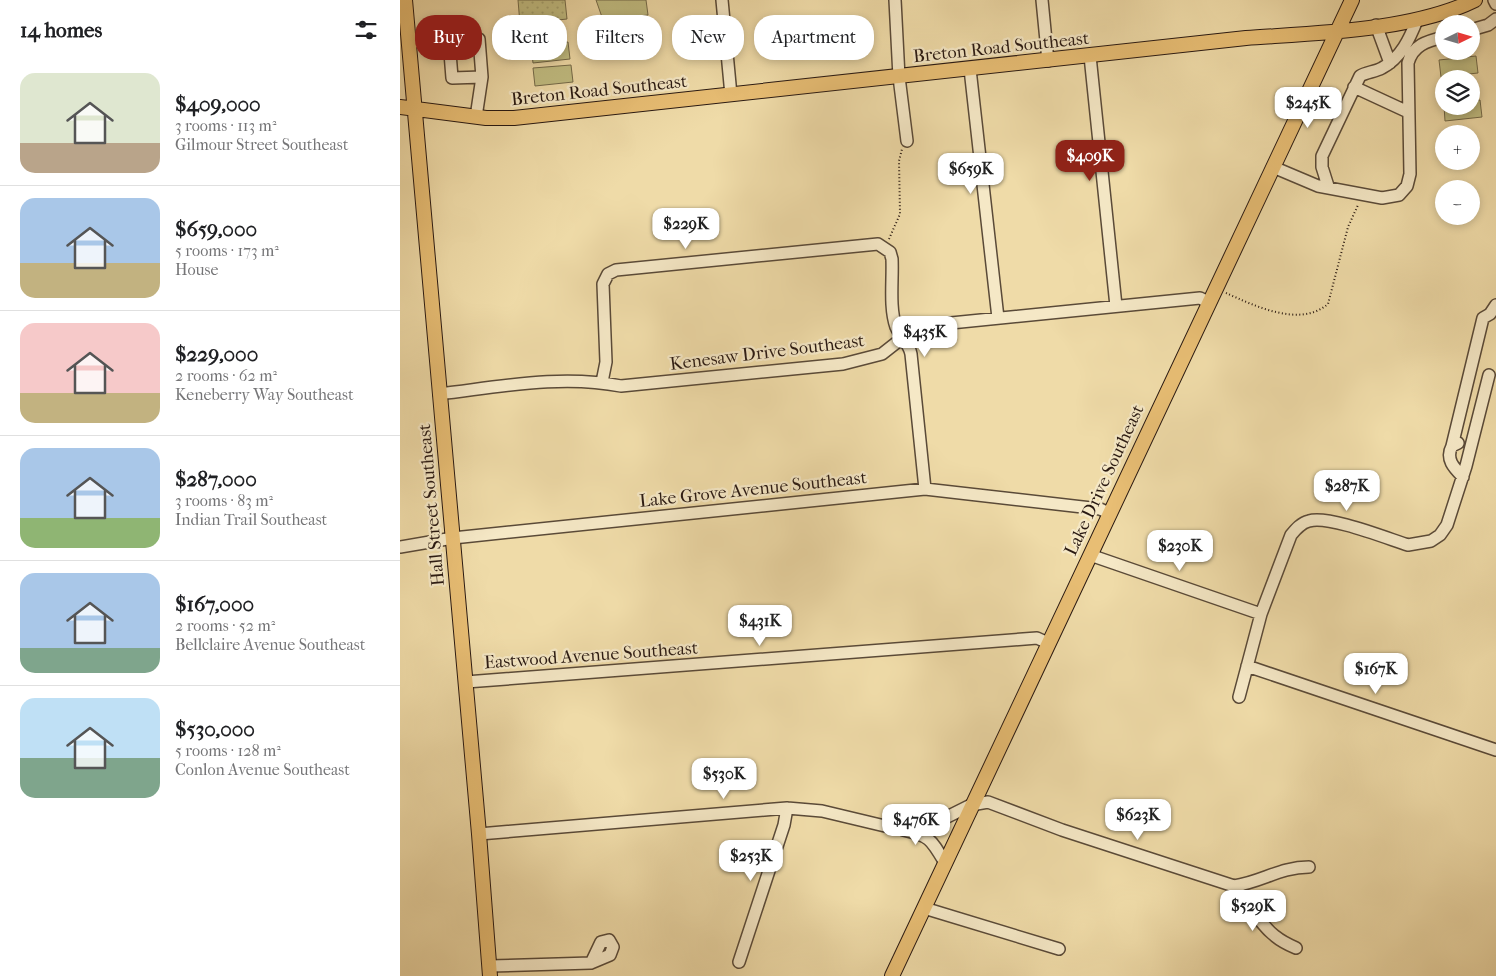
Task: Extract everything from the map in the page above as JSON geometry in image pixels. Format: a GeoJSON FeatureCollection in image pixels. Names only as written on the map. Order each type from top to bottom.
{"type":"FeatureCollection","features":[{"type":"Feature","properties":{"kind":"main road","name":"Hall Street Southeast"},"geometry":{"type":"LineString","coordinates":[[405,0],[490,971]]}},
{"type":"Feature","properties":{"kind":"main road","name":"Lake Drive Southeast"},"geometry":{"type":"LineString","coordinates":[[892,976],[1208,302],[1352,0]]}},
{"type":"Feature","properties":{"kind":"main road","name":"Breton Road Southeast"},"geometry":{"type":"LineString","coordinates":[[400,107],[476,117],[514,118],[1246,38],[1338,30],[1417,20],[1460,8],[1475,0]]}},
{"type":"Feature","properties":{"kind":"street"},"geometry":{"type":"LineString","coordinates":[[722,0],[731,95]]}},
{"type":"Feature","properties":{"kind":"street"},"geometry":{"type":"LineString","coordinates":[[895,0],[899,77],[907,141]]}},
{"type":"Feature","properties":{"kind":"street"},"geometry":{"type":"LineString","coordinates":[[1042,0],[1048,61]]}},
{"type":"Feature","properties":{"kind":"street"},"geometry":{"type":"LineString","coordinates":[[1494,0],[1496,4]]}},
{"type":"Feature","properties":{"kind":"street"},"geometry":{"type":"LineString","coordinates":[[1480,27],[1488,25],[1496,18]]}},
{"type":"Feature","properties":{"kind":"street"},"geometry":{"type":"LineString","coordinates":[[1328,186],[1322,167],[1322,156],[1354,87],[1362,74],[1381,69],[1396,57],[1412,35],[1417,20]]}},
{"type":"Feature","properties":{"kind":"street"},"geometry":{"type":"LineString","coordinates":[[1376,25],[1390,63]]}},
{"type":"Feature","properties":{"kind":"street"},"geometry":{"type":"LineString","coordinates":[[1273,167],[1318,186],[1328,186],[1382,198],[1394,198],[1404,191],[1410,174],[1406,70],[1410,56],[1424,42],[1435,39]]}},
{"type":"Feature","properties":{"kind":"street"},"geometry":{"type":"LineString","coordinates":[[409,42],[415,42]]}},
{"type":"Feature","properties":{"kind":"street"},"geometry":{"type":"LineString","coordinates":[[1090,56],[1116,306]]}},
{"type":"Feature","properties":{"kind":"street"},"geometry":{"type":"LineString","coordinates":[[451,60],[452,78],[482,77]]}},
{"type":"Feature","properties":{"kind":"street"},"geometry":{"type":"LineString","coordinates":[[476,117],[482,77],[481,60]]}},
{"type":"Feature","properties":{"kind":"street"},"geometry":{"type":"LineString","coordinates":[[970,69],[998,318]]}},
{"type":"Feature","properties":{"kind":"street"},"geometry":{"type":"LineString","coordinates":[[1354,87],[1408,112]]}},
{"type":"Feature","properties":{"kind":"street"},"geometry":{"type":"LineString","coordinates":[[602,382],[606,362],[603,284],[608,274],[616,270],[878,244],[885,247],[892,259],[895,322],[899,333],[905,338],[911,354],[925,488]]}},
{"type":"Feature","properties":{"kind":"street","name":"Kenesaw Drive Southeast"},"geometry":{"type":"LineString","coordinates":[[439,394],[563,380],[602,382],[621,386],[843,364],[882,354],[905,338],[910,332],[921,326],[1200,298],[1208,302]]}},
{"type":"Feature","properties":{"kind":"street"},"geometry":{"type":"LineString","coordinates":[[1463,477],[1452,466],[1449,451],[1452,446],[1483,318],[1490,314],[1496,305]]}},
{"type":"Feature","properties":{"kind":"street"},"geometry":{"type":"LineString","coordinates":[[1239,696],[1261,614],[1291,535],[1297,527],[1309,521],[1325,520],[1408,544],[1431,541],[1440,535],[1446,525],[1463,477],[1470,443],[1489,375]]}},
{"type":"Feature","properties":{"kind":"street"},"geometry":{"type":"LineString","coordinates":[[1452,446],[1457,443],[1470,443]]}},
{"type":"Feature","properties":{"kind":"street","name":"Lake Grove Avenue Southeast"},"geometry":{"type":"LineString","coordinates":[[400,547],[453,538],[925,488],[1100,509],[1109,513]]}},
{"type":"Feature","properties":{"kind":"street"},"geometry":{"type":"LineString","coordinates":[[1090,555],[1261,614]]}},
{"type":"Feature","properties":{"kind":"street","name":"Eastwood Avenue Southeast"},"geometry":{"type":"LineString","coordinates":[[466,682],[1037,638],[1048,643]]}},
{"type":"Feature","properties":{"kind":"street"},"geometry":{"type":"LineString","coordinates":[[1247,666],[1496,750]]}},
{"type":"Feature","properties":{"kind":"street"},"geometry":{"type":"LineString","coordinates":[[889,827],[937,822],[971,806],[988,802],[1062,830],[1234,886],[1256,882],[1281,870],[1309,867]]}},
{"type":"Feature","properties":{"kind":"street"},"geometry":{"type":"LineString","coordinates":[[739,962],[784,825],[787,808]]}},
{"type":"Feature","properties":{"kind":"street"},"geometry":{"type":"LineString","coordinates":[[479,834],[787,808],[822,811],[924,834],[945,862]]}},
{"type":"Feature","properties":{"kind":"street"},"geometry":{"type":"LineString","coordinates":[[1234,886],[1271,933],[1296,948]]}},
{"type":"Feature","properties":{"kind":"street"},"geometry":{"type":"LineString","coordinates":[[924,908],[1060,949]]}},
{"type":"Feature","properties":{"kind":"street"},"geometry":{"type":"LineString","coordinates":[[490,971],[591,963]]}},
{"type":"Feature","properties":{"kind":"path"},"geometry":{"type":"LineString","coordinates":[[885,247],[900,214],[900,152],[907,141]]}},
{"type":"Feature","properties":{"kind":"path"},"geometry":{"type":"LineString","coordinates":[[1226,293],[1259,306],[1293,315],[1309,314],[1323,309],[1328,304],[1348,227],[1359,200]]}},
{"type":"Feature","properties":{"kind":"shaded area"},"geometry":{"type":"Polygon","coordinates":[[[518,0],[565,0],[567,15],[519,15],[518,0]]]}},
{"type":"Feature","properties":{"kind":"shaded area"},"geometry":{"type":"Polygon","coordinates":[[[596,0],[646,0],[648,15],[601,15],[596,0]]]}},
{"type":"Feature","properties":{"kind":"shaded area"},"geometry":{"type":"Polygon","coordinates":[[[567,42],[570,59],[567,59],[567,42]]]}},
{"type":"Feature","properties":{"kind":"shaded area"},"geometry":{"type":"Polygon","coordinates":[[[533,60],[561,60],[533,63],[533,60]]]}},
{"type":"Feature","properties":{"kind":"shaded area"},"geometry":{"type":"Polygon","coordinates":[[[1439,60],[1476,60],[1478,70],[1440,70],[1439,60]]]}},
{"type":"Feature","properties":{"kind":"shaded area"},"geometry":{"type":"Polygon","coordinates":[[[571,65],[573,82],[535,86],[533,68],[571,65]]]}},
{"type":"Feature","properties":{"kind":"shaded area"},"geometry":{"type":"Polygon","coordinates":[[[1480,100],[1482,117],[1445,121],[1445,115],[1480,115],[1480,100]]]}}]}
